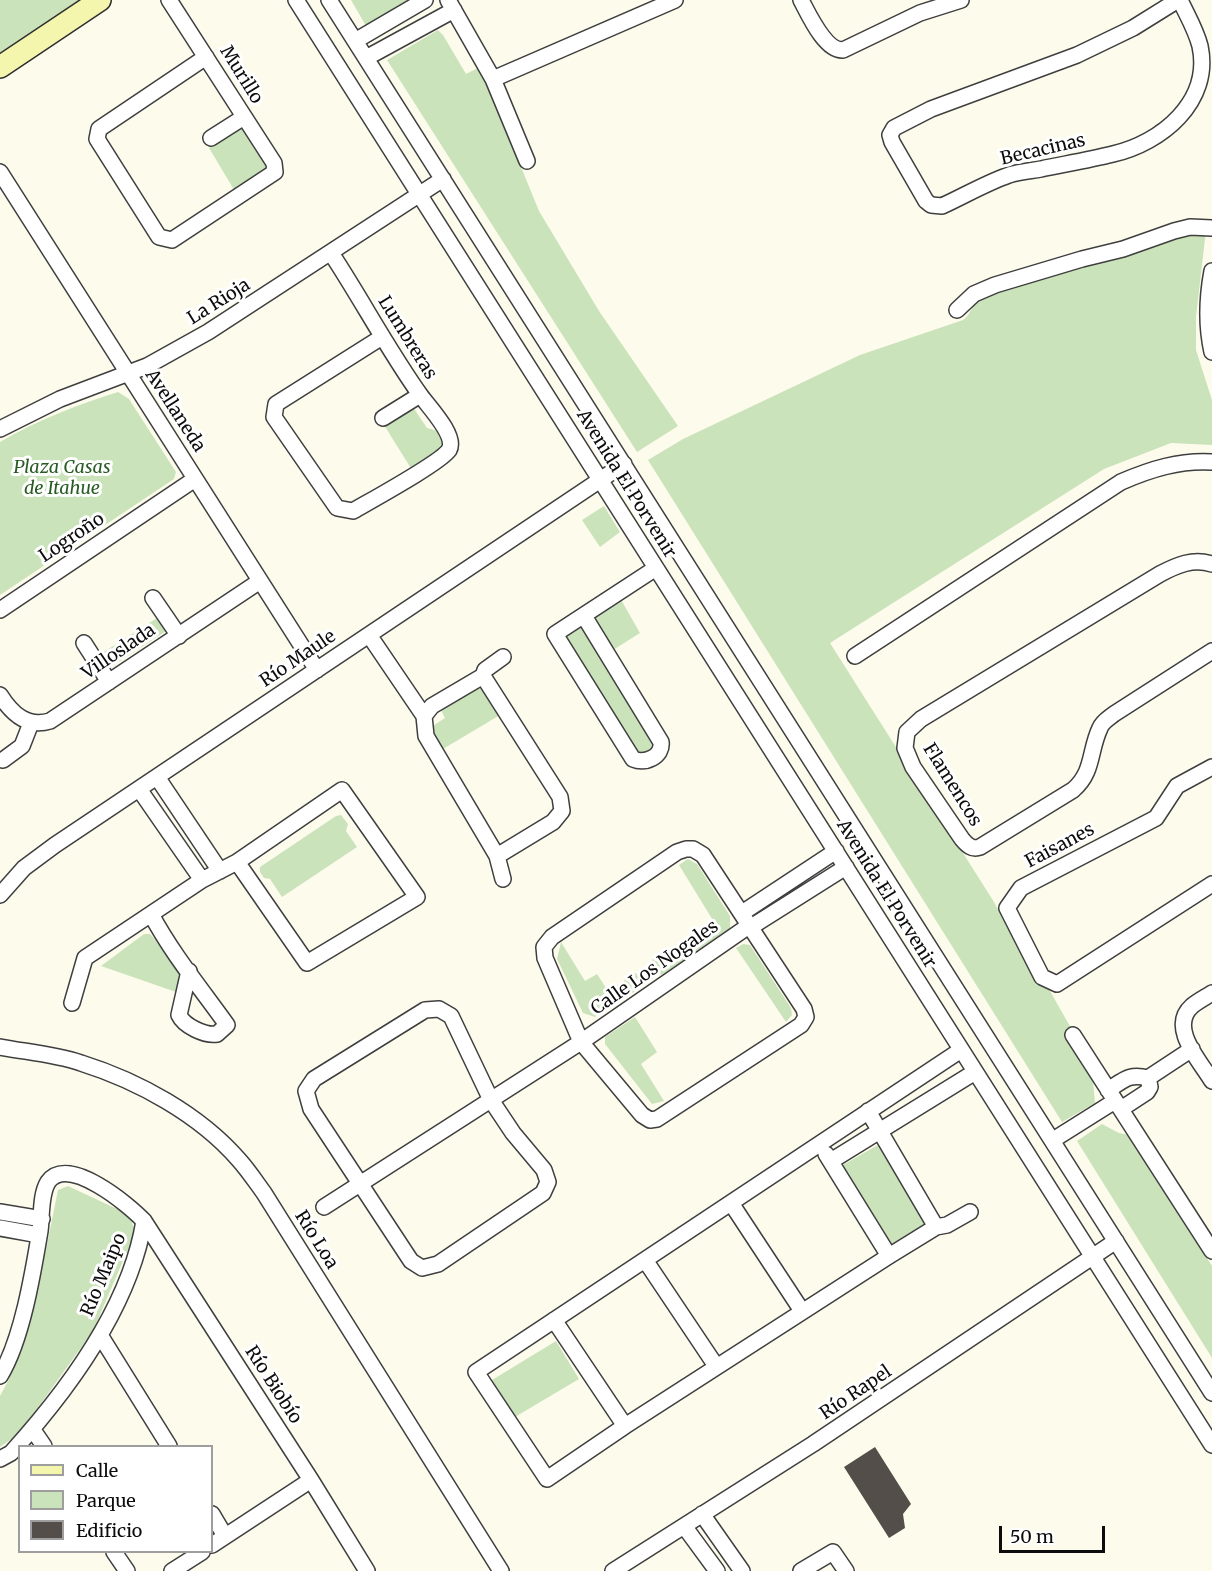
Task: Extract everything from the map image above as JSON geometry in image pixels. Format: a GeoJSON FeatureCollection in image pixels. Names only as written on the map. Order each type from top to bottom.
{"type":"FeatureCollection","features":[{"type":"Feature","properties":{"kind":"street"},"geometry":{"type":"LineString","coordinates":[[0,67],[100,0]]}},
{"type":"Feature","properties":{"kind":"street","name":"Murillo"},"geometry":{"type":"LineString","coordinates":[[169,0],[206,57],[244,117],[274,163],[275,172],[172,240],[159,237],[97,139],[99,129],[206,57]]}},
{"type":"Feature","properties":{"kind":"street","name":"Avenida El Porvenir"},"geometry":{"type":"LineString","coordinates":[[296,0],[1212,1445]]}},
{"type":"Feature","properties":{"kind":"street","name":"Avenida El Porvenir"},"geometry":{"type":"LineString","coordinates":[[329,0],[1212,1393]]}},
{"type":"Feature","properties":{"kind":"street"},"geometry":{"type":"LineString","coordinates":[[355,40],[424,0]]}},
{"type":"Feature","properties":{"kind":"street"},"geometry":{"type":"LineString","coordinates":[[493,79],[675,0]]}},
{"type":"Feature","properties":{"kind":"street"},"geometry":{"type":"LineString","coordinates":[[801,0],[827,44],[837,50],[843,50],[920,13],[961,0]]}},
{"type":"Feature","properties":{"kind":"street","name":"Becacinas"},"geometry":{"type":"LineString","coordinates":[[1179,0],[1196,32],[1203,63],[1200,90],[1176,123],[1158,136],[1115,154],[1010,175],[942,206],[931,205],[926,201],[892,142],[890,135],[894,128],[931,109],[1077,54],[1133,28],[1179,0]]}},
{"type":"Feature","properties":{"kind":"street"},"geometry":{"type":"LineString","coordinates":[[366,58],[414,32],[450,3],[493,79],[527,161]]}},
{"type":"Feature","properties":{"kind":"street"},"geometry":{"type":"LineString","coordinates":[[403,13],[414,32]]}},
{"type":"Feature","properties":{"kind":"street"},"geometry":{"type":"LineString","coordinates":[[211,138],[244,117]]}},
{"type":"Feature","properties":{"kind":"street","name":"Avellaneda"},"geometry":{"type":"LineString","coordinates":[[0,172],[5,193],[128,374],[317,670]]}},
{"type":"Feature","properties":{"kind":"street","name":"La Rioja"},"geometry":{"type":"LineString","coordinates":[[0,429],[60,399],[147,366],[208,332],[443,179]]}},
{"type":"Feature","properties":{"kind":"street"},"geometry":{"type":"LineString","coordinates":[[957,310],[974,294],[995,285],[1123,249],[1174,231],[1190,227],[1212,228]]}},
{"type":"Feature","properties":{"kind":"street","name":"Lumbreras"},"geometry":{"type":"LineString","coordinates":[[331,253],[382,337],[449,434],[451,443],[448,450],[434,462],[353,511],[337,508],[274,417],[276,404],[382,337]]}},
{"type":"Feature","properties":{"kind":"street"},"geometry":{"type":"LineString","coordinates":[[1212,271],[1208,291],[1208,322],[1212,352]]}},
{"type":"Feature","properties":{"kind":"street"},"geometry":{"type":"LineString","coordinates":[[383,418],[420,395]]}},
{"type":"Feature","properties":{"kind":"street"},"geometry":{"type":"LineString","coordinates":[[855,656],[1121,482],[1173,464],[1212,462]]}},
{"type":"Feature","properties":{"kind":"street","name":"Río Maule"},"geometry":{"type":"LineString","coordinates":[[0,895],[12,880],[38,857],[624,464]]}},
{"type":"Feature","properties":{"kind":"street","name":"Logroño"},"geometry":{"type":"LineString","coordinates":[[0,610],[195,479]]}},
{"type":"Feature","properties":{"kind":"street","name":"Flamencos"},"geometry":{"type":"LineString","coordinates":[[1212,564],[1201,561],[1189,562],[1160,574],[921,719],[907,732],[906,748],[913,767],[962,839],[968,846],[975,849],[980,848],[1083,782],[1101,725],[1114,714],[1212,651]]}},
{"type":"Feature","properties":{"kind":"street"},"geometry":{"type":"LineString","coordinates":[[584,616],[661,742],[662,749],[646,761],[640,762],[633,759],[555,634],[656,568]]}},
{"type":"Feature","properties":{"kind":"street","name":"Villoslada"},"geometry":{"type":"LineString","coordinates":[[32,723],[44,723],[56,718],[260,581]]}},
{"type":"Feature","properties":{"kind":"street"},"geometry":{"type":"LineString","coordinates":[[153,598],[179,636]]}},
{"type":"Feature","properties":{"kind":"street"},"geometry":{"type":"LineString","coordinates":[[369,635],[424,716],[426,736],[497,856],[503,879]]}},
{"type":"Feature","properties":{"kind":"street"},"geometry":{"type":"LineString","coordinates":[[84,644],[108,682]]}},
{"type":"Feature","properties":{"kind":"street"},"geometry":{"type":"LineString","coordinates":[[424,716],[432,706],[483,676],[485,670],[503,657]]}},
{"type":"Feature","properties":{"kind":"street"},"geometry":{"type":"LineString","coordinates":[[483,676],[560,798],[562,805],[562,811],[553,822],[497,856]]}},
{"type":"Feature","properties":{"kind":"street"},"geometry":{"type":"LineString","coordinates":[[0,695],[18,716],[32,723],[22,746],[3,760]]}},
{"type":"Feature","properties":{"kind":"street","name":"Faisanes"},"geometry":{"type":"LineString","coordinates":[[1212,767],[1177,786],[1156,818],[1021,888],[1007,908],[1042,977],[1057,984],[1212,884]]}},
{"type":"Feature","properties":{"kind":"street"},"geometry":{"type":"LineString","coordinates":[[157,777],[220,871]]}},
{"type":"Feature","properties":{"kind":"street"},"geometry":{"type":"LineString","coordinates":[[139,789],[202,880]]}},
{"type":"Feature","properties":{"kind":"street"},"geometry":{"type":"LineString","coordinates":[[72,1003],[85,958],[202,880],[237,862],[342,790],[417,897],[307,963],[237,862]]}},
{"type":"Feature","properties":{"kind":"street"},"geometry":{"type":"LineString","coordinates":[[686,849],[693,849],[704,855],[748,922],[804,1009],[806,1017],[801,1026],[657,1119],[650,1120],[642,1115],[582,1042],[545,958],[544,947],[552,937],[677,852],[686,849]]}},
{"type":"Feature","properties":{"kind":"street","name":"Calle Los Nogales"},"geometry":{"type":"LineString","coordinates":[[324,1207],[582,1042],[748,922],[836,851]]}},
{"type":"Feature","properties":{"kind":"street","name":"Calle Los Nogales"},"geometry":{"type":"LineString","coordinates":[[748,922],[846,867]]}},
{"type":"Feature","properties":{"kind":"street"},"geometry":{"type":"LineString","coordinates":[[151,914],[189,971]]}},
{"type":"Feature","properties":{"kind":"street","name":"Avenida El Porvenir"},"geometry":{"type":"LineString","coordinates":[[923,988],[946,973]]}},
{"type":"Feature","properties":{"kind":"street"},"geometry":{"type":"LineString","coordinates":[[1212,993],[1192,1006],[1185,1014],[1183,1025],[1185,1036],[1212,1081]]}},
{"type":"Feature","properties":{"kind":"street"},"geometry":{"type":"LineString","coordinates":[[439,1009],[451,1016],[491,1100],[513,1133],[544,1170],[548,1182],[543,1193],[438,1264],[422,1268],[411,1261],[360,1186],[311,1109],[306,1091],[314,1079],[425,1010],[439,1009]]}},
{"type":"Feature","properties":{"kind":"street"},"geometry":{"type":"LineString","coordinates":[[1073,1035],[1212,1251]]}},
{"type":"Feature","properties":{"kind":"street","name":"Río Loa"},"geometry":{"type":"LineString","coordinates":[[0,1047],[79,1062],[124,1078],[163,1098],[239,1159],[264,1193],[501,1571]]}},
{"type":"Feature","properties":{"kind":"street"},"geometry":{"type":"LineString","coordinates":[[1114,1100],[1129,1077],[1136,1075],[1148,1078],[1192,1049]]}},
{"type":"Feature","properties":{"kind":"street"},"geometry":{"type":"LineString","coordinates":[[962,1050],[476,1372],[547,1479],[716,1366],[888,1256],[936,1227],[947,1225],[970,1212]]}},
{"type":"Feature","properties":{"kind":"street"},"geometry":{"type":"LineString","coordinates":[[831,1161],[975,1072]]}},
{"type":"Feature","properties":{"kind":"street"},"geometry":{"type":"LineString","coordinates":[[1053,1140],[1114,1100],[1147,1092],[1150,1088],[1148,1078]]}},
{"type":"Feature","properties":{"kind":"street"},"geometry":{"type":"LineString","coordinates":[[868,1111],[936,1227]]}},
{"type":"Feature","properties":{"kind":"street"},"geometry":{"type":"LineString","coordinates":[[820,1144],[888,1256]]}},
{"type":"Feature","properties":{"kind":"street","name":"Río Maipo"},"geometry":{"type":"LineString","coordinates":[[0,1376],[13,1351],[20,1324],[39,1235],[47,1183],[54,1176],[74,1174],[130,1205],[144,1221],[140,1247],[100,1335],[75,1376],[19,1445]]}},
{"type":"Feature","properties":{"kind":"street"},"geometry":{"type":"LineString","coordinates":[[731,1203],[802,1311]]}},
{"type":"Feature","properties":{"kind":"street"},"geometry":{"type":"LineString","coordinates":[[0,1212],[42,1219]]}},
{"type":"Feature","properties":{"kind":"street","name":"Río Biobío"},"geometry":{"type":"LineString","coordinates":[[144,1221],[311,1480],[363,1570]]}},
{"type":"Feature","properties":{"kind":"street"},"geometry":{"type":"LineString","coordinates":[[0,1228],[39,1235]]}},
{"type":"Feature","properties":{"kind":"street","name":"Río Rapel"},"geometry":{"type":"LineString","coordinates":[[614,1571],[813,1444],[1116,1241]]}},
{"type":"Feature","properties":{"kind":"street"},"geometry":{"type":"LineString","coordinates":[[645,1260],[716,1366]]}},
{"type":"Feature","properties":{"kind":"street"},"geometry":{"type":"LineString","coordinates":[[554,1320],[625,1426]]}},
{"type":"Feature","properties":{"kind":"street"},"geometry":{"type":"LineString","coordinates":[[100,1335],[168,1445]]}},
{"type":"Feature","properties":{"kind":"street"},"geometry":{"type":"LineString","coordinates":[[33,1430],[43,1445]]}},
{"type":"Feature","properties":{"kind":"street","name":"Río Maipo"},"geometry":{"type":"LineString","coordinates":[[0,1458],[11,1454],[18,1446]]}},
{"type":"Feature","properties":{"kind":"street"},"geometry":{"type":"LineString","coordinates":[[213,1544],[311,1480]]}},
{"type":"Feature","properties":{"kind":"street"},"geometry":{"type":"LineString","coordinates":[[702,1514],[742,1571]]}},
{"type":"Feature","properties":{"kind":"street"},"geometry":{"type":"LineString","coordinates":[[213,1516],[225,1536]]}},
{"type":"Feature","properties":{"kind":"street"},"geometry":{"type":"LineString","coordinates":[[684,1526],[717,1571]]}},
{"type":"Feature","properties":{"kind":"street"},"geometry":{"type":"LineString","coordinates":[[801,1571],[833,1552],[846,1571]]}},
{"type":"Feature","properties":{"kind":"street"},"geometry":{"type":"LineString","coordinates":[[115,1553],[127,1571]]}},
{"type":"Feature","properties":{"kind":"street"},"geometry":{"type":"LineString","coordinates":[[172,1571],[199,1553]]}},
{"type":"Feature","properties":{"kind":"green space"},"geometry":{"type":"Polygon","coordinates":[[[0,0],[88,0],[0,59],[0,0]]]}},
{"type":"Feature","properties":{"kind":"green space"},"geometry":{"type":"Polygon","coordinates":[[[351,0],[410,0],[366,26],[351,0]]]}},
{"type":"Feature","properties":{"kind":"green space"},"geometry":{"type":"Polygon","coordinates":[[[438,30],[466,74],[478,68],[492,96],[539,211],[599,311],[678,426],[637,452],[387,60],[438,30]]]}},
{"type":"Feature","properties":{"kind":"green space"},"geometry":{"type":"Polygon","coordinates":[[[242,128],[255,150],[263,154],[268,164],[265,175],[236,193],[209,148],[242,128]]]}},
{"type":"Feature","properties":{"kind":"green space"},"geometry":{"type":"Polygon","coordinates":[[[1206,230],[1196,317],[1196,350],[1212,400],[1212,445],[1171,443],[1104,469],[830,643],[994,902],[1036,979],[1050,991],[1072,1030],[1065,1034],[1093,1081],[1095,1103],[1062,1122],[648,460],[683,439],[860,355],[963,320],[970,313],[978,298],[1206,230]]]}},
{"type":"Feature","properties":{"kind":"green space","name":"Plaza Casas de Itahue"},"geometry":{"type":"Polygon","coordinates":[[[118,392],[129,399],[176,472],[174,479],[0,595],[0,442],[58,414],[118,392]]]}},
{"type":"Feature","properties":{"kind":"green space"},"geometry":{"type":"Polygon","coordinates":[[[413,407],[427,428],[438,431],[443,439],[441,452],[412,470],[384,425],[413,407]]]}},
{"type":"Feature","properties":{"kind":"green space"},"geometry":{"type":"Polygon","coordinates":[[[604,506],[620,532],[600,547],[582,520],[604,506]]]}},
{"type":"Feature","properties":{"kind":"green space"},"geometry":{"type":"Polygon","coordinates":[[[620,598],[640,633],[602,657],[654,743],[652,751],[640,757],[566,647],[567,630],[620,598]]]}},
{"type":"Feature","properties":{"kind":"green space"},"geometry":{"type":"Polygon","coordinates":[[[157,618],[166,631],[108,669],[99,655],[157,618]]]}},
{"type":"Feature","properties":{"kind":"green space"},"geometry":{"type":"Polygon","coordinates":[[[476,688],[486,690],[500,715],[443,749],[431,727],[445,718],[441,710],[476,688]]]}},
{"type":"Feature","properties":{"kind":"green space"},"geometry":{"type":"Polygon","coordinates":[[[341,815],[348,824],[346,831],[357,847],[282,897],[270,879],[264,878],[260,867],[336,816],[341,815]]]}},
{"type":"Feature","properties":{"kind":"green space"},"geometry":{"type":"Polygon","coordinates":[[[688,859],[697,864],[730,916],[730,928],[695,952],[688,939],[714,922],[679,865],[688,859]]]}},
{"type":"Feature","properties":{"kind":"green space"},"geometry":{"type":"Polygon","coordinates":[[[144,934],[150,934],[179,974],[180,980],[176,992],[101,966],[144,934]]]}},
{"type":"Feature","properties":{"kind":"green space"},"geometry":{"type":"Polygon","coordinates":[[[561,942],[585,981],[597,974],[608,991],[636,973],[643,986],[595,1017],[583,1013],[557,959],[561,942]]]}},
{"type":"Feature","properties":{"kind":"green space"},"geometry":{"type":"Polygon","coordinates":[[[678,944],[687,959],[661,975],[652,960],[678,944]]]}},
{"type":"Feature","properties":{"kind":"green space"},"geometry":{"type":"Polygon","coordinates":[[[743,944],[750,945],[791,1008],[792,1015],[786,1022],[736,948],[743,944]]]}},
{"type":"Feature","properties":{"kind":"green space"},"geometry":{"type":"Polygon","coordinates":[[[635,1017],[657,1052],[641,1064],[664,1101],[652,1104],[605,1044],[605,1037],[635,1017]]]}},
{"type":"Feature","properties":{"kind":"green space"},"geometry":{"type":"Polygon","coordinates":[[[1102,1124],[1119,1133],[1130,1135],[1212,1266],[1212,1358],[1077,1141],[1102,1124]]]}},
{"type":"Feature","properties":{"kind":"green space"},"geometry":{"type":"Polygon","coordinates":[[[878,1145],[926,1224],[892,1244],[843,1165],[878,1145]]]}},
{"type":"Feature","properties":{"kind":"green space"},"geometry":{"type":"Polygon","coordinates":[[[68,1186],[130,1215],[135,1233],[93,1331],[19,1434],[0,1447],[0,1396],[9,1379],[34,1308],[58,1190],[68,1186]]]}},
{"type":"Feature","properties":{"kind":"green space"},"geometry":{"type":"Polygon","coordinates":[[[556,1341],[579,1379],[515,1417],[492,1380],[556,1341]]]}},
{"type":"Feature","properties":{"kind":"building"},"geometry":{"type":"Polygon","coordinates":[[[875,1447],[911,1504],[903,1514],[905,1528],[889,1538],[844,1467],[875,1447]]]}}]}
